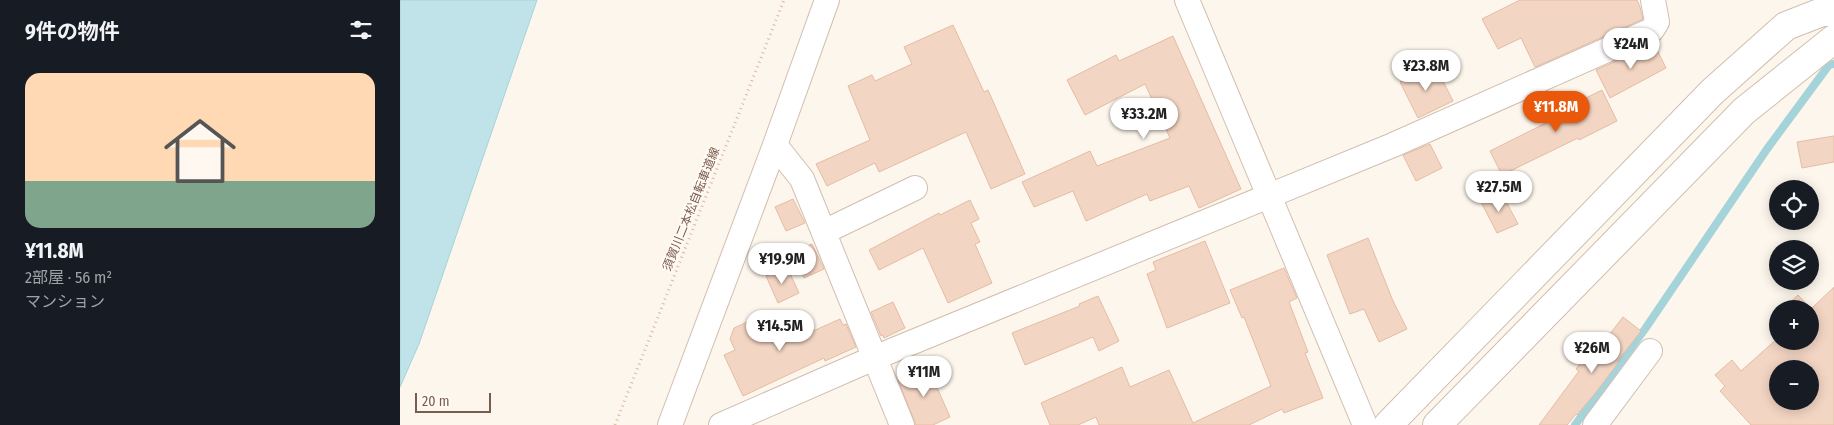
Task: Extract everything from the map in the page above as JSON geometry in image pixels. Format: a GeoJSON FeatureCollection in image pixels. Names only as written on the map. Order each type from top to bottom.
{"type":"FeatureCollection","features":[{"type":"Feature","properties":{"kind":"street"},"geometry":{"type":"LineString","coordinates":[[670,425],[827,0]]}},
{"type":"Feature","properties":{"kind":"street"},"geometry":{"type":"LineString","coordinates":[[1187,0],[1365,425]]}},
{"type":"Feature","properties":{"kind":"street"},"geometry":{"type":"LineString","coordinates":[[721,425],[874,358],[1402,141],[1652,30],[1657,22],[1653,0]]}},
{"type":"Feature","properties":{"kind":"street"},"geometry":{"type":"LineString","coordinates":[[1388,425],[1712,92],[1786,26],[1822,12],[1834,12]]}},
{"type":"Feature","properties":{"kind":"street"},"geometry":{"type":"LineString","coordinates":[[1437,425],[1744,111],[1834,39]]}},
{"type":"Feature","properties":{"kind":"street"},"geometry":{"type":"LineString","coordinates":[[775,145],[802,178],[902,425]]}},
{"type":"Feature","properties":{"kind":"street"},"geometry":{"type":"LineString","coordinates":[[824,232],[915,188]]}},
{"type":"Feature","properties":{"kind":"street"},"geometry":{"type":"LineString","coordinates":[[1595,425],[1650,351]]}},
{"type":"Feature","properties":{"kind":"path","name":"須賀川二本松自転車道線"},"geometry":{"type":"LineString","coordinates":[[615,425],[784,0]]}},
{"type":"Feature","properties":{"kind":"water"},"geometry":{"type":"Polygon","coordinates":[[[400,0],[537,0],[419,344],[400,387],[400,0]]]}},
{"type":"Feature","properties":{"kind":"building"},"geometry":{"type":"Polygon","coordinates":[[[1520,0],[1637,0],[1643,19],[1535,67],[1521,38],[1498,49],[1482,19],[1520,0]]]}},
{"type":"Feature","properties":{"kind":"building"},"geometry":{"type":"Polygon","coordinates":[[[953,25],[984,92],[988,90],[1025,174],[991,189],[966,132],[879,172],[875,163],[827,186],[816,164],[870,140],[848,86],[872,75],[875,81],[912,64],[904,47],[953,25]]]}},
{"type":"Feature","properties":{"kind":"building"},"geometry":{"type":"Polygon","coordinates":[[[1173,36],[1241,189],[1199,208],[1189,186],[1150,201],[1147,194],[1086,221],[1073,191],[1034,207],[1022,182],[1090,151],[1097,166],[1170,138],[1145,84],[1085,115],[1067,80],[1116,55],[1119,61],[1173,36]]]}},
{"type":"Feature","properties":{"kind":"building"},"geometry":{"type":"Polygon","coordinates":[[[1654,44],[1666,68],[1610,98],[1596,70],[1654,44]]]}},
{"type":"Feature","properties":{"kind":"building"},"geometry":{"type":"Polygon","coordinates":[[[1435,65],[1453,101],[1418,118],[1400,82],[1435,65]]]}},
{"type":"Feature","properties":{"kind":"building"},"geometry":{"type":"Polygon","coordinates":[[[1602,90],[1617,121],[1502,175],[1490,151],[1566,113],[1564,109],[1602,90]]]}},
{"type":"Feature","properties":{"kind":"building"},"geometry":{"type":"Polygon","coordinates":[[[1834,136],[1834,162],[1802,168],[1797,142],[1834,136]]]}},
{"type":"Feature","properties":{"kind":"building"},"geometry":{"type":"Polygon","coordinates":[[[1430,144],[1442,168],[1416,181],[1403,155],[1430,144]]]}},
{"type":"Feature","properties":{"kind":"building"},"geometry":{"type":"Polygon","coordinates":[[[1501,192],[1518,224],[1497,233],[1481,202],[1501,192]]]}},
{"type":"Feature","properties":{"kind":"building"},"geometry":{"type":"Polygon","coordinates":[[[793,199],[805,223],[786,231],[775,207],[793,199]]]}},
{"type":"Feature","properties":{"kind":"building"},"geometry":{"type":"Polygon","coordinates":[[[970,200],[979,219],[971,223],[980,242],[975,244],[992,283],[948,303],[923,248],[879,270],[869,250],[939,213],[940,215],[970,200]]]}},
{"type":"Feature","properties":{"kind":"building"},"geometry":{"type":"Polygon","coordinates":[[[1368,238],[1393,301],[1407,329],[1379,342],[1364,309],[1350,314],[1327,255],[1368,238]]]}},
{"type":"Feature","properties":{"kind":"building"},"geometry":{"type":"Polygon","coordinates":[[[1205,241],[1230,303],[1167,328],[1147,274],[1156,270],[1153,262],[1205,241]]]}},
{"type":"Feature","properties":{"kind":"building"},"geometry":{"type":"Polygon","coordinates":[[[812,244],[824,269],[804,278],[793,253],[812,244]]]}},
{"type":"Feature","properties":{"kind":"building"},"geometry":{"type":"Polygon","coordinates":[[[787,267],[799,293],[778,303],[766,276],[787,267]]]}},
{"type":"Feature","properties":{"kind":"building"},"geometry":{"type":"Polygon","coordinates":[[[1284,268],[1297,298],[1289,302],[1308,352],[1305,353],[1323,398],[1284,413],[1282,409],[1249,425],[1099,425],[1096,417],[1078,425],[1050,425],[1041,403],[1122,367],[1130,387],[1169,370],[1193,423],[1271,386],[1244,317],[1242,318],[1230,290],[1284,268]]]}},
{"type":"Feature","properties":{"kind":"building"},"geometry":{"type":"Polygon","coordinates":[[[1834,287],[1834,425],[1751,425],[1720,391],[1725,386],[1715,375],[1732,360],[1741,371],[1769,346],[1769,350],[1819,350],[1819,301],[1834,287]]]}},
{"type":"Feature","properties":{"kind":"building"},"geometry":{"type":"Polygon","coordinates":[[[1798,295],[1803,300],[1793,300],[1798,295]]]}},
{"type":"Feature","properties":{"kind":"building"},"geometry":{"type":"Polygon","coordinates":[[[1098,296],[1119,341],[1099,351],[1093,337],[1025,365],[1012,333],[1080,306],[1079,304],[1098,296]]]}},
{"type":"Feature","properties":{"kind":"building"},"geometry":{"type":"Polygon","coordinates":[[[893,302],[905,328],[884,338],[883,335],[881,336],[871,312],[893,302]]]}},
{"type":"Feature","properties":{"kind":"building"},"geometry":{"type":"Polygon","coordinates":[[[767,313],[782,345],[840,319],[843,325],[846,324],[856,347],[825,361],[824,358],[743,396],[724,355],[735,350],[730,339],[734,328],[767,313]]]}},
{"type":"Feature","properties":{"kind":"building"},"geometry":{"type":"Polygon","coordinates":[[[1623,317],[1641,331],[1597,391],[1567,425],[1539,425],[1579,371],[1576,369],[1595,345],[1599,348],[1623,317]]]}},
{"type":"Feature","properties":{"kind":"building"},"geometry":{"type":"Polygon","coordinates":[[[928,367],[950,417],[933,425],[916,425],[898,380],[928,367]]]}},
{"type":"Feature","properties":{"kind":"waterway"},"geometry":{"type":"LineString","coordinates":[[1575,425],[1645,329],[1767,149],[1829,65],[1834,64]]}}]}
